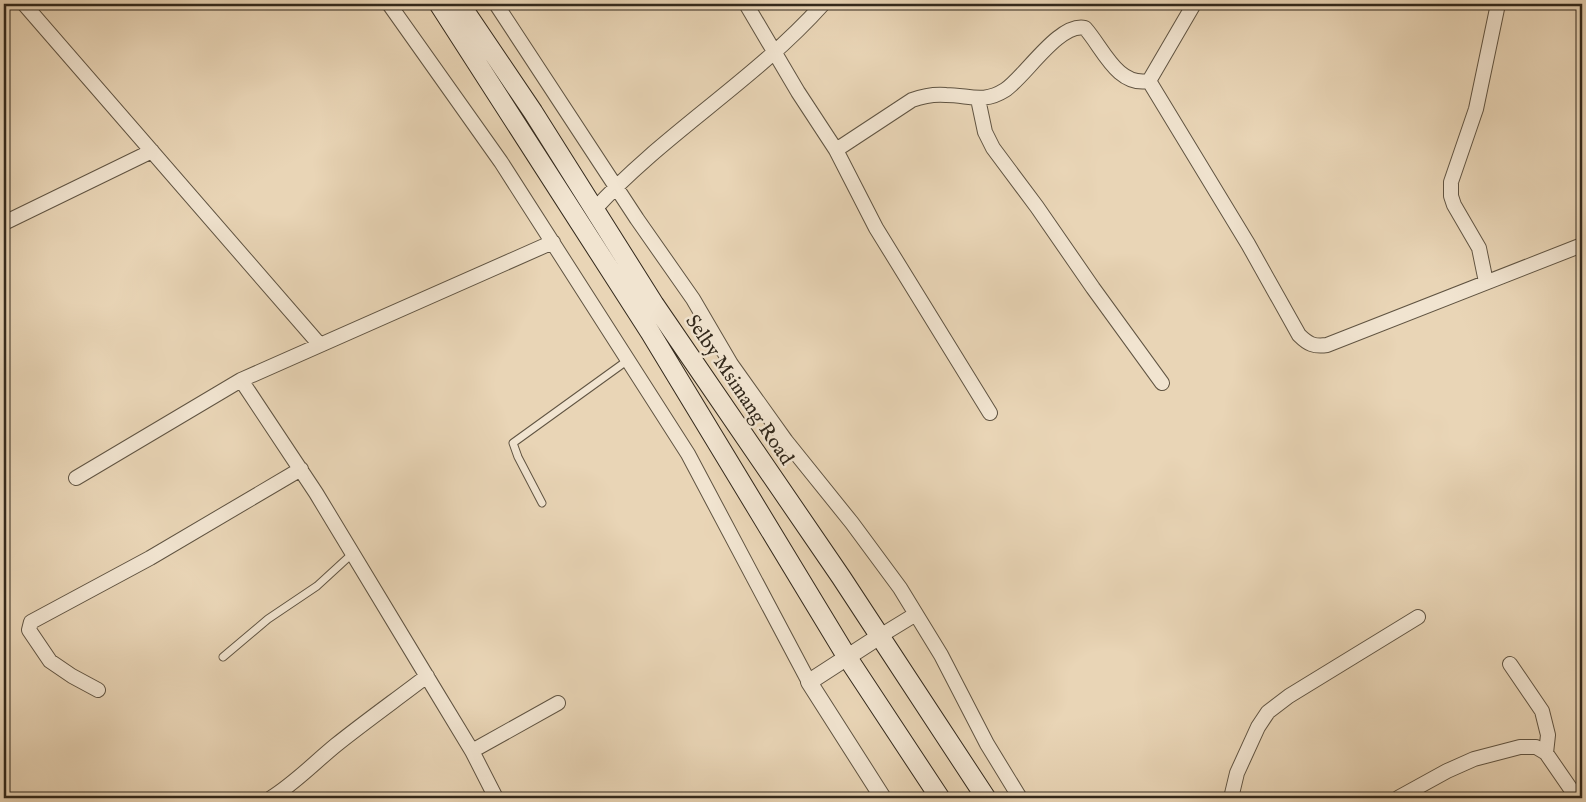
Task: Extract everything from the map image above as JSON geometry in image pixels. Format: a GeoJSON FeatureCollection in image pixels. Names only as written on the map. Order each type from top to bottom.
{"type":"FeatureCollection","features":[{"type":"Feature","properties":{"kind":"main road","name":"Selby Msimang Road"},"geometry":{"type":"LineString","coordinates":[[439,4],[650,332],[847,657],[940,798]]}},
{"type":"Feature","properties":{"kind":"main road","name":"Selby Msimang Road"},"geometry":{"type":"LineString","coordinates":[[460,4],[533,112],[654,304],[880,636],[986,798]]}},
{"type":"Feature","properties":{"kind":"street"},"geometry":{"type":"LineString","coordinates":[[24,4],[320,345]]}},
{"type":"Feature","properties":{"kind":"street"},"geometry":{"type":"LineString","coordinates":[[389,4],[502,162],[688,454],[810,682],[883,798]]}},
{"type":"Feature","properties":{"kind":"street"},"geometry":{"type":"LineString","coordinates":[[496,4],[692,299],[731,364],[786,441],[900,588],[941,655],[987,744],[1020,798]]}},
{"type":"Feature","properties":{"kind":"street"},"geometry":{"type":"LineString","coordinates":[[746,4],[836,150],[876,228],[990,413]]}},
{"type":"Feature","properties":{"kind":"street"},"geometry":{"type":"LineString","coordinates":[[594,210],[640,164],[774,51],[823,4]]}},
{"type":"Feature","properties":{"kind":"street"},"geometry":{"type":"LineString","coordinates":[[1149,81],[1194,4]]}},
{"type":"Feature","properties":{"kind":"street"},"geometry":{"type":"LineString","coordinates":[[1486,282],[1479,248],[1454,205],[1452,182],[1476,109],[1498,4]]}},
{"type":"Feature","properties":{"kind":"street"},"geometry":{"type":"LineString","coordinates":[[836,150],[912,100],[923,96],[947,95],[978,99],[992,97],[1006,89],[1060,37],[1070,30],[1081,27],[1085,28],[1121,74],[1134,81],[1149,81]]}},
{"type":"Feature","properties":{"kind":"street"},"geometry":{"type":"LineString","coordinates":[[1149,81],[1248,244],[1299,335],[1313,346],[1327,345],[1582,245]]}},
{"type":"Feature","properties":{"kind":"street"},"geometry":{"type":"LineString","coordinates":[[978,99],[985,132],[993,148],[1037,206],[1093,288],[1162,383]]}},
{"type":"Feature","properties":{"kind":"street"},"geometry":{"type":"LineString","coordinates":[[4,223],[152,151]]}},
{"type":"Feature","properties":{"kind":"street"},"geometry":{"type":"LineString","coordinates":[[76,478],[241,380],[553,242]]}},
{"type":"Feature","properties":{"kind":"street"},"geometry":{"type":"LineString","coordinates":[[241,380],[301,469],[353,553],[472,751],[496,798]]}},
{"type":"Feature","properties":{"kind":"street"},"geometry":{"type":"LineString","coordinates":[[98,690],[50,661],[29,630],[31,622],[150,558],[301,469]]}},
{"type":"Feature","properties":{"kind":"street"},"geometry":{"type":"LineString","coordinates":[[810,682],[916,614]]}},
{"type":"Feature","properties":{"kind":"street"},"geometry":{"type":"LineString","coordinates":[[1231,798],[1237,773],[1258,726],[1268,712],[1289,696],[1418,617]]}},
{"type":"Feature","properties":{"kind":"street"},"geometry":{"type":"LineString","coordinates":[[1510,664],[1542,711],[1548,735],[1546,753]]}},
{"type":"Feature","properties":{"kind":"street"},"geometry":{"type":"LineString","coordinates":[[271,798],[300,777],[361,725],[427,676]]}},
{"type":"Feature","properties":{"kind":"street"},"geometry":{"type":"LineString","coordinates":[[472,751],[558,703]]}},
{"type":"Feature","properties":{"kind":"street"},"geometry":{"type":"LineString","coordinates":[[1398,798],[1474,759],[1520,747],[1536,747],[1546,753],[1577,798]]}},
{"type":"Feature","properties":{"kind":"lane"},"geometry":{"type":"LineString","coordinates":[[542,503],[518,457],[513,443],[628,360]]}},
{"type":"Feature","properties":{"kind":"lane"},"geometry":{"type":"LineString","coordinates":[[223,657],[268,619],[316,586],[353,553]]}}]}
